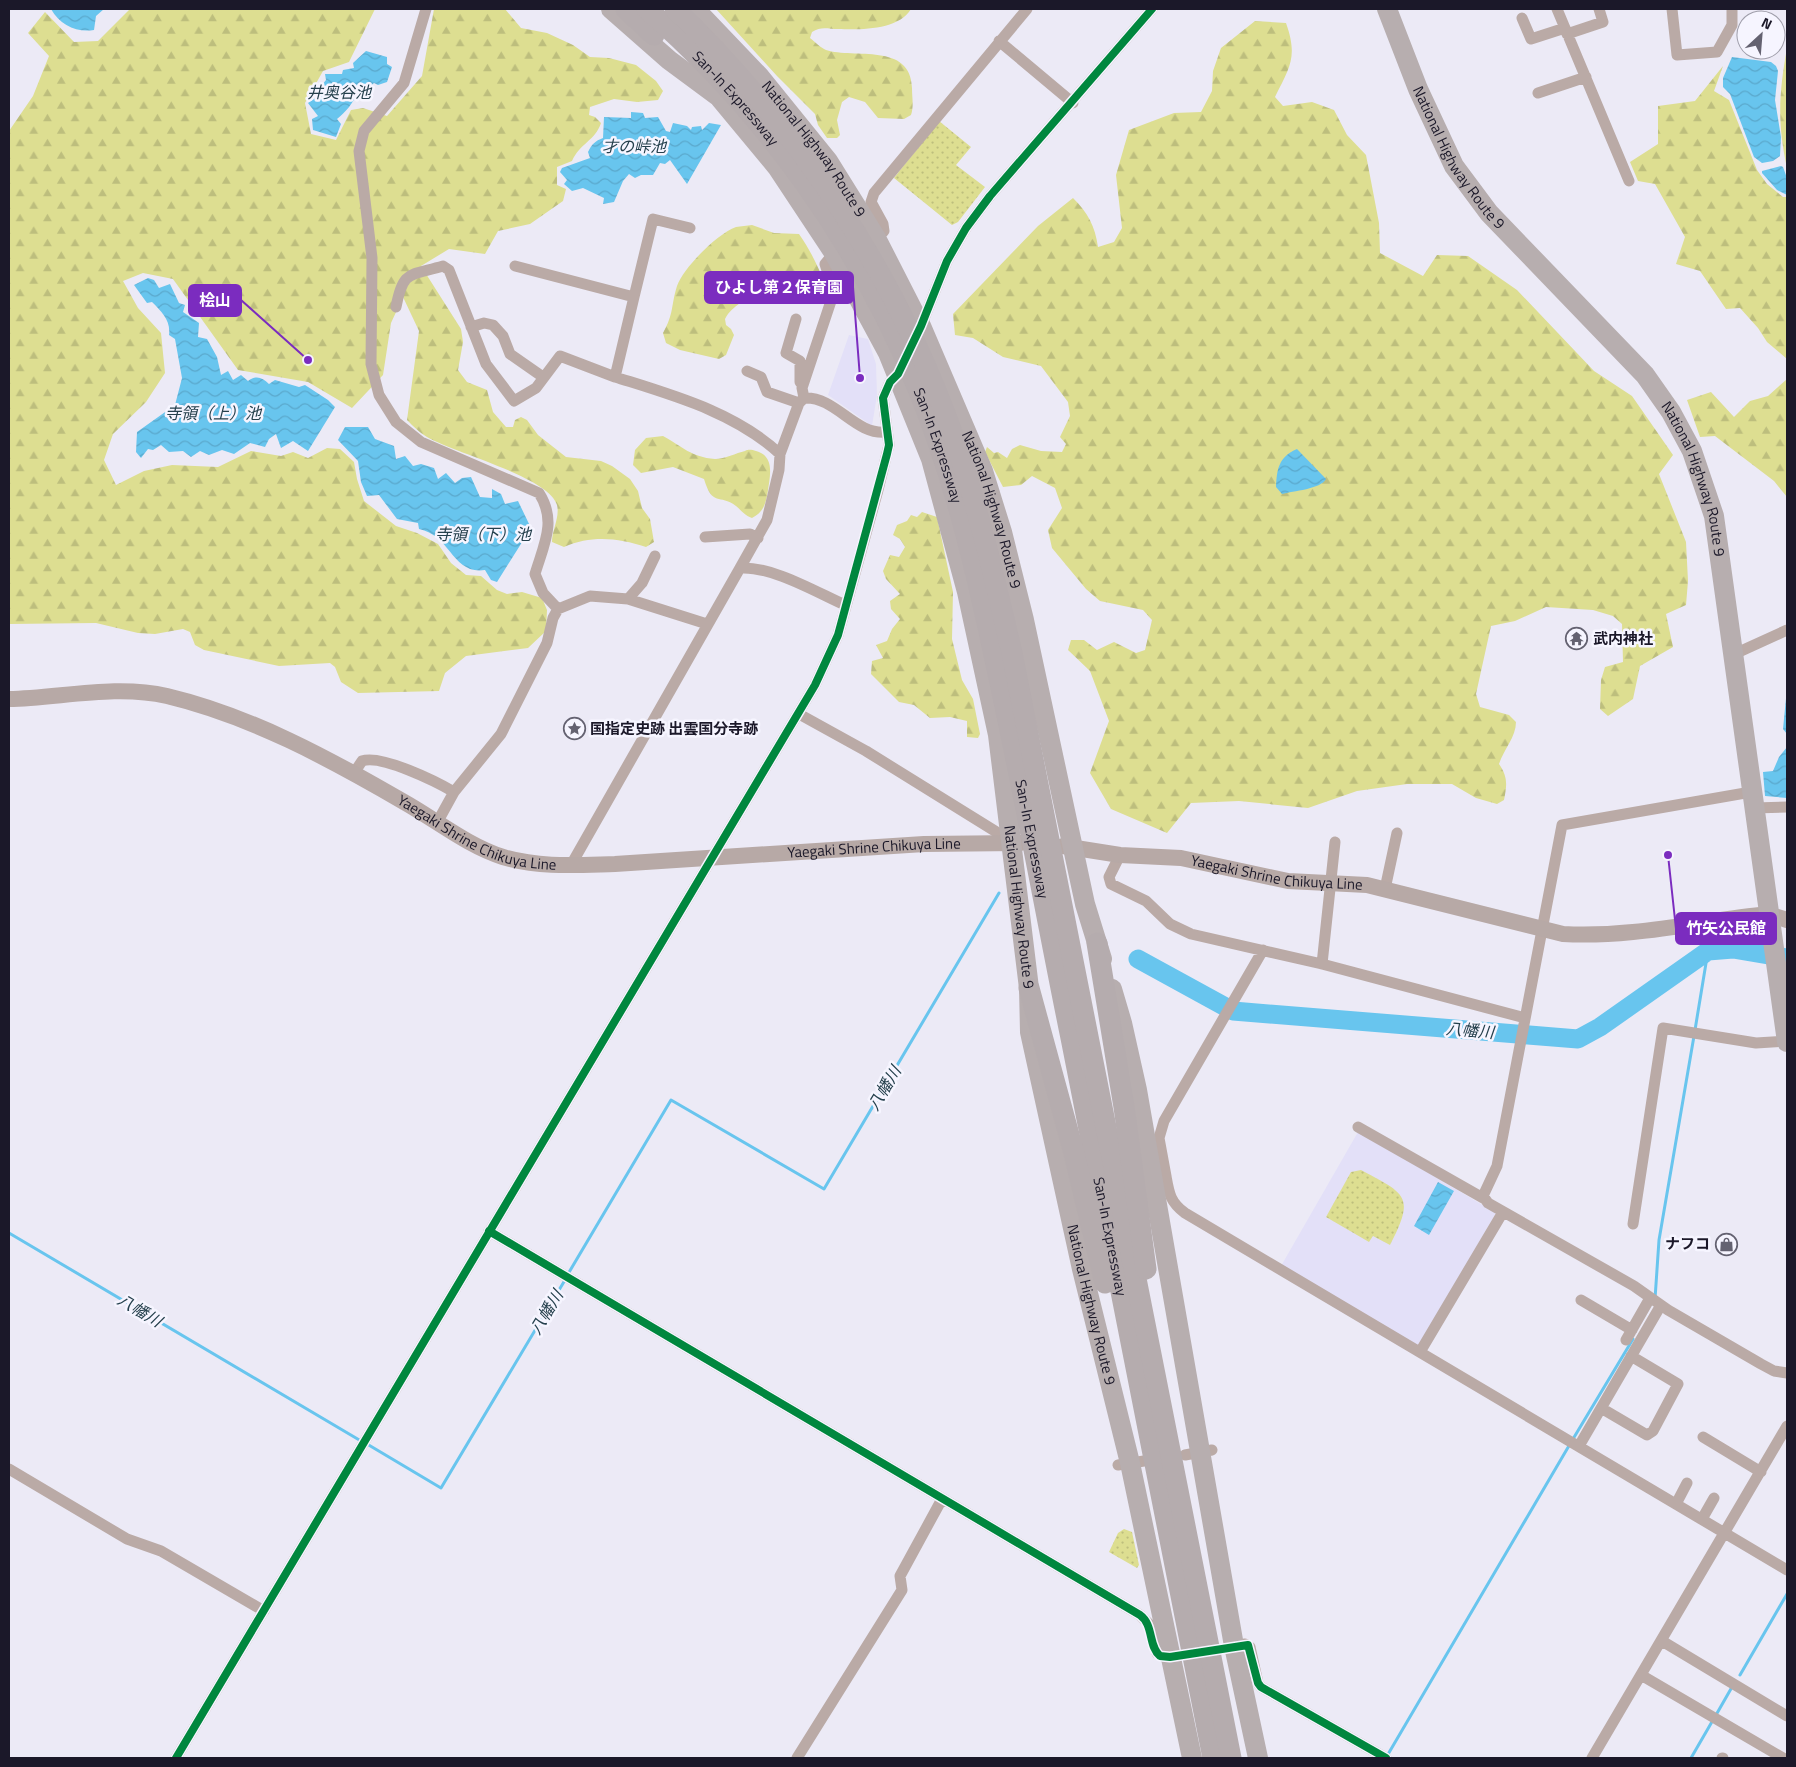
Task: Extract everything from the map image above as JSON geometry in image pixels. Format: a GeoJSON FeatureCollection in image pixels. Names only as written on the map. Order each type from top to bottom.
{"type":"FeatureCollection","features":[{"type":"Feature","properties":{"kind":"highway","name":"National Highway Route 9"},"geometry":{"type":"LineString","coordinates":[[611,9],[669,60],[719,98],[777,167],[834,253],[898,374],[931,459],[967,592],[998,735],[1029,988],[1030,1032],[1082,1269],[1131,1463],[1173,1657],[1192,1758]]}},
{"type":"Feature","properties":{"kind":"highway"},"geometry":{"type":"LineString","coordinates":[[626,9],[719,98]]}},
{"type":"Feature","properties":{"kind":"highway","name":"San-In Expressway"},"geometry":{"type":"LineString","coordinates":[[647,9],[696,54],[778,146],[813,194],[844,242],[897,341],[937,438],[966,535],[1025,762]]}},
{"type":"Feature","properties":{"kind":"highway","name":"San-In Expressway"},"geometry":{"type":"LineString","coordinates":[[675,9],[749,85],[789,134],[857,234],[911,332],[953,435],[970,487],[999,596],[1025,762],[1077,1030],[1159,1486],[1213,1758]]}},
{"type":"Feature","properties":{"kind":"highway","name":"National Highway Route 9"},"geometry":{"type":"LineString","coordinates":[[1387,9],[1421,98],[1454,166],[1489,213],[1645,375],[1671,412],[1688,443],[1705,486],[1714,516],[1787,1042]]}},
{"type":"Feature","properties":{"kind":"highway","name":"National Highway Route 9"},"geometry":{"type":"LineString","coordinates":[[697,13],[754,70],[792,114],[828,161],[876,238],[921,326],[983,471],[1002,532],[1085,904],[1128,1047],[1159,1177],[1199,1452],[1231,1646],[1258,1758]]}},
{"type":"Feature","properties":{"kind":"highway"},"geometry":{"type":"LineString","coordinates":[[1097,942],[1124,1107],[1155,1332],[1186,1508],[1192,1562]]}},
{"type":"Feature","properties":{"kind":"highway"},"geometry":{"type":"LineString","coordinates":[[1029,988],[1074,1152],[1123,1360],[1159,1486]]}},
{"type":"Feature","properties":{"kind":"highway","name":"San-In Expressway"},"geometry":{"type":"LineString","coordinates":[[1077,1030],[1192,1562],[1231,1758]]}},
{"type":"Feature","properties":{"kind":"main road","name":"Yaegaki Shrine Chikuya Line"},"geometry":{"type":"LineString","coordinates":[[9,699],[119,692],[166,695],[196,704],[286,739],[354,773],[476,845],[501,856],[531,863],[571,865],[1012,842],[1073,847],[1120,855],[1181,858],[1288,881],[1333,882],[1385,889],[1541,930],[1563,934],[1595,935],[1768,914]]}},
{"type":"Feature","properties":{"kind":"main road"},"geometry":{"type":"LineString","coordinates":[[1768,914],[1787,920]]}},
{"type":"Feature","properties":{"kind":"street"},"geometry":{"type":"LineString","coordinates":[[426,9],[404,83],[364,131],[359,151],[372,258],[371,364],[379,395],[396,422],[421,442],[539,492],[548,506],[548,530],[535,574],[543,593],[558,609]]}},
{"type":"Feature","properties":{"kind":"street"},"geometry":{"type":"LineString","coordinates":[[876,238],[884,231],[884,224],[871,202],[874,193],[1027,9]]}},
{"type":"Feature","properties":{"kind":"street"},"geometry":{"type":"LineString","coordinates":[[921,326],[947,261],[966,228],[990,196],[1073,103],[1152,9]]}},
{"type":"Feature","properties":{"kind":"street"},"geometry":{"type":"LineString","coordinates":[[1557,9],[1629,182]]}},
{"type":"Feature","properties":{"kind":"street"},"geometry":{"type":"LineString","coordinates":[[1522,18],[1532,39],[1603,22],[1599,9]]}},
{"type":"Feature","properties":{"kind":"street"},"geometry":{"type":"LineString","coordinates":[[1672,9],[1677,55],[1717,52],[1732,26],[1732,9]]}},
{"type":"Feature","properties":{"kind":"street"},"geometry":{"type":"LineString","coordinates":[[999,41],[1073,103]]}},
{"type":"Feature","properties":{"kind":"street"},"geometry":{"type":"LineString","coordinates":[[1538,93],[1586,77]]}},
{"type":"Feature","properties":{"kind":"street"},"geometry":{"type":"LineString","coordinates":[[615,377],[653,219],[690,228]]}},
{"type":"Feature","properties":{"kind":"street"},"geometry":{"type":"LineString","coordinates":[[571,865],[767,520],[779,470],[780,454],[802,396],[834,292],[825,264],[834,253]]}},
{"type":"Feature","properties":{"kind":"street"},"geometry":{"type":"LineString","coordinates":[[396,307],[400,284],[406,278],[443,266],[449,270],[486,364],[514,401],[536,388],[560,356],[703,407],[739,425],[780,454]]}},
{"type":"Feature","properties":{"kind":"street"},"geometry":{"type":"LineString","coordinates":[[515,266],[634,297]]}},
{"type":"Feature","properties":{"kind":"street"},"geometry":{"type":"LineString","coordinates":[[796,319],[786,353],[800,361],[799,380],[802,396]]}},
{"type":"Feature","properties":{"kind":"street"},"geometry":{"type":"LineString","coordinates":[[471,327],[484,323],[493,325],[502,336],[510,354],[543,378]]}},
{"type":"Feature","properties":{"kind":"street"},"geometry":{"type":"LineString","coordinates":[[747,371],[761,377],[767,392],[820,399],[873,433],[887,432]]}},
{"type":"Feature","properties":{"kind":"street"},"geometry":{"type":"LineString","coordinates":[[176,1758],[661,941],[715,856],[799,714],[829,658],[838,635],[889,445],[883,398],[890,382],[898,374]]}},
{"type":"Feature","properties":{"kind":"street"},"geometry":{"type":"LineString","coordinates":[[705,537],[750,534],[758,538]]}},
{"type":"Feature","properties":{"kind":"street"},"geometry":{"type":"LineString","coordinates":[[628,599],[642,583],[655,556]]}},
{"type":"Feature","properties":{"kind":"street"},"geometry":{"type":"LineString","coordinates":[[740,568],[752,567],[767,571],[845,605]]}},
{"type":"Feature","properties":{"kind":"street"},"geometry":{"type":"LineString","coordinates":[[438,821],[454,792],[501,734],[547,643],[552,618],[558,609],[590,596],[628,599],[707,624]]}},
{"type":"Feature","properties":{"kind":"street"},"geometry":{"type":"LineString","coordinates":[[1732,652],[1741,651],[1787,630]]}},
{"type":"Feature","properties":{"kind":"street"},"geometry":{"type":"LineString","coordinates":[[799,714],[866,751],[1012,842]]}},
{"type":"Feature","properties":{"kind":"street"},"geometry":{"type":"LineString","coordinates":[[354,773],[362,761],[372,760],[411,771],[454,792]]}},
{"type":"Feature","properties":{"kind":"street"},"geometry":{"type":"LineString","coordinates":[[1483,1198],[1483,1192],[1497,1166],[1562,825],[1752,800],[1787,807]]}},
{"type":"Feature","properties":{"kind":"street"},"geometry":{"type":"LineString","coordinates":[[1385,889],[1397,833]]}},
{"type":"Feature","properties":{"kind":"street"},"geometry":{"type":"LineString","coordinates":[[1322,964],[1333,882],[1335,842]]}},
{"type":"Feature","properties":{"kind":"street"},"geometry":{"type":"LineString","coordinates":[[1120,855],[1109,877],[1111,884],[1146,901],[1170,924],[1191,934],[1322,964],[1525,1018]]}},
{"type":"Feature","properties":{"kind":"street"},"geometry":{"type":"LineString","coordinates":[[1263,950],[1164,1121],[1159,1138],[1159,1177],[1176,1206],[1787,1570]]}},
{"type":"Feature","properties":{"kind":"street"},"geometry":{"type":"LineString","coordinates":[[1633,1224],[1663,1028],[1756,1043],[1787,1042]]}},
{"type":"Feature","properties":{"kind":"street"},"geometry":{"type":"LineString","coordinates":[[1358,1127],[1483,1198],[1503,1212],[1761,1364],[1774,1371],[1787,1373]]}},
{"type":"Feature","properties":{"kind":"street"},"geometry":{"type":"LineString","coordinates":[[1420,1352],[1503,1212]]}},
{"type":"Feature","properties":{"kind":"street"},"geometry":{"type":"LineString","coordinates":[[489,1231],[1140,1615],[1149,1624],[1157,1653],[1164,1658],[1173,1657]]}},
{"type":"Feature","properties":{"kind":"street"},"geometry":{"type":"LineString","coordinates":[[1581,1300],[1632,1330]]}},
{"type":"Feature","properties":{"kind":"street"},"geometry":{"type":"LineString","coordinates":[[1574,1443],[1601,1408],[1631,1356],[1655,1301]]}},
{"type":"Feature","properties":{"kind":"street"},"geometry":{"type":"LineString","coordinates":[[1626,1340],[1655,1301]]}},
{"type":"Feature","properties":{"kind":"street"},"geometry":{"type":"LineString","coordinates":[[1601,1408],[1647,1435],[1653,1431],[1678,1384],[1631,1356]]}},
{"type":"Feature","properties":{"kind":"street"},"geometry":{"type":"LineString","coordinates":[[1592,1758],[1662,1642],[1787,1426]]}},
{"type":"Feature","properties":{"kind":"street"},"geometry":{"type":"LineString","coordinates":[[1703,1437],[1761,1472]]}},
{"type":"Feature","properties":{"kind":"street"},"geometry":{"type":"LineString","coordinates":[[9,1468],[127,1539],[161,1550],[264,1611]]}},
{"type":"Feature","properties":{"kind":"street"},"geometry":{"type":"LineString","coordinates":[[1676,1504],[1687,1483]]}},
{"type":"Feature","properties":{"kind":"street"},"geometry":{"type":"LineString","coordinates":[[1702,1519],[1714,1498]]}},
{"type":"Feature","properties":{"kind":"street"},"geometry":{"type":"LineString","coordinates":[[797,1758],[902,1590],[900,1576],[942,1499]]}},
{"type":"Feature","properties":{"kind":"street"},"geometry":{"type":"LineString","coordinates":[[1662,1642],[1787,1716]]}},
{"type":"Feature","properties":{"kind":"street"},"geometry":{"type":"LineString","coordinates":[[1231,1646],[1245,1644],[1250,1647],[1258,1683],[1261,1687],[1386,1758]]}},
{"type":"Feature","properties":{"kind":"street"},"geometry":{"type":"LineString","coordinates":[[1642,1675],[1783,1758]]}},
{"type":"Feature","properties":{"kind":"shaded area"},"geometry":{"type":"Polygon","coordinates":[[[849,335],[868,339],[876,364],[877,395],[872,426],[828,395],[849,335]]]}},
{"type":"Feature","properties":{"kind":"shaded area"},"geometry":{"type":"Polygon","coordinates":[[[1358,1132],[1496,1213],[1419,1345],[1281,1266],[1358,1132]]]}},
{"type":"Feature","properties":{"kind":"green space"},"geometry":{"type":"Polygon","coordinates":[[[130,9],[375,9],[349,62],[323,71],[305,103],[311,134],[336,140],[351,110],[363,108],[387,116],[422,76],[434,9],[505,9],[521,28],[547,33],[573,45],[590,57],[609,58],[636,65],[656,81],[663,91],[658,100],[637,102],[614,99],[590,107],[589,115],[595,117],[601,123],[598,129],[579,150],[572,161],[557,167],[557,185],[566,189],[563,201],[530,224],[498,231],[485,254],[449,249],[421,266],[461,329],[463,342],[458,370],[467,382],[487,390],[493,412],[506,427],[513,427],[515,420],[521,417],[527,420],[538,435],[566,457],[601,461],[612,466],[630,479],[638,491],[642,508],[650,519],[654,542],[646,547],[605,539],[574,543],[564,547],[552,542],[558,510],[550,495],[519,475],[427,437],[407,420],[419,331],[403,297],[391,323],[383,375],[352,408],[308,382],[238,370],[173,279],[143,273],[123,281],[138,308],[161,333],[165,373],[146,402],[113,434],[104,460],[116,485],[144,471],[172,465],[218,467],[251,451],[281,456],[293,452],[308,458],[327,448],[340,449],[354,462],[364,501],[396,526],[417,533],[438,544],[451,563],[466,575],[481,576],[497,590],[507,594],[522,592],[542,598],[547,610],[546,631],[528,648],[466,656],[445,673],[439,691],[358,693],[341,682],[335,667],[330,663],[279,666],[204,650],[195,645],[190,632],[183,629],[155,634],[138,633],[96,623],[9,624],[9,131],[33,96],[49,56],[28,33],[45,12],[74,42],[98,41],[130,9]]]}},
{"type":"Feature","properties":{"kind":"green space"},"geometry":{"type":"Polygon","coordinates":[[[716,9],[911,9],[898,21],[888,25],[868,29],[822,28],[812,32],[810,38],[826,50],[879,55],[892,58],[902,64],[909,74],[912,88],[913,105],[911,115],[904,119],[878,118],[865,102],[849,97],[842,102],[837,120],[840,135],[837,138],[827,138],[818,125],[815,114],[777,76],[716,9]]]}},
{"type":"Feature","properties":{"kind":"green space"},"geometry":{"type":"Polygon","coordinates":[[[1255,21],[1286,23],[1290,35],[1291,62],[1275,97],[1283,106],[1312,102],[1334,110],[1347,135],[1366,155],[1379,223],[1380,253],[1423,276],[1437,255],[1468,256],[1517,290],[1594,371],[1632,396],[1673,455],[1659,474],[1686,542],[1688,581],[1686,605],[1666,614],[1673,647],[1640,666],[1633,699],[1608,716],[1600,709],[1601,680],[1605,667],[1623,662],[1622,624],[1613,616],[1593,610],[1546,607],[1515,621],[1491,626],[1476,694],[1480,707],[1509,715],[1516,722],[1512,738],[1499,764],[1504,773],[1506,785],[1504,800],[1497,804],[1476,798],[1452,784],[1407,784],[1357,791],[1308,808],[1239,801],[1191,803],[1167,833],[1111,809],[1090,773],[1109,721],[1090,671],[1068,650],[1071,640],[1084,640],[1097,650],[1114,642],[1136,653],[1145,650],[1152,620],[1143,610],[1100,601],[1086,589],[1052,548],[1048,530],[1062,508],[1055,488],[1032,476],[1021,485],[1003,487],[985,452],[987,447],[994,453],[998,452],[1007,458],[1012,449],[1020,445],[1041,451],[1062,452],[1066,444],[1060,437],[1070,416],[1068,402],[1041,366],[1003,357],[973,338],[955,335],[953,314],[1038,226],[1073,198],[1090,220],[1098,247],[1114,242],[1122,228],[1116,175],[1129,130],[1174,113],[1201,112],[1212,91],[1213,71],[1221,48],[1255,21]]]}},
{"type":"Feature","properties":{"kind":"green space"},"geometry":{"type":"Polygon","coordinates":[[[1787,48],[1787,168],[1780,122],[1782,79],[1787,48]]]}},
{"type":"Feature","properties":{"kind":"green space"},"geometry":{"type":"Polygon","coordinates":[[[1723,66],[1714,91],[1729,100],[1757,170],[1767,184],[1783,197],[1787,197],[1787,359],[1767,342],[1758,328],[1740,308],[1726,309],[1700,271],[1676,264],[1685,237],[1655,184],[1638,181],[1630,162],[1658,144],[1658,106],[1695,101],[1723,66]]]}},
{"type":"Feature","properties":{"kind":"green space"},"geometry":{"type":"Polygon","coordinates":[[[939,121],[971,147],[956,165],[985,187],[958,222],[952,225],[894,178],[939,121]]]}},
{"type":"Feature","properties":{"kind":"green space"},"geometry":{"type":"Polygon","coordinates":[[[752,225],[774,233],[799,234],[819,270],[825,283],[824,288],[813,292],[781,277],[774,276],[762,279],[725,319],[726,325],[734,335],[726,355],[719,359],[680,350],[666,343],[663,333],[671,315],[677,286],[686,270],[720,236],[736,227],[752,225]]]}},
{"type":"Feature","properties":{"kind":"green space"},"geometry":{"type":"Polygon","coordinates":[[[1787,379],[1787,497],[1774,481],[1715,436],[1700,437],[1687,400],[1711,392],[1734,417],[1750,401],[1768,396],[1787,379]]]}},
{"type":"Feature","properties":{"kind":"green space"},"geometry":{"type":"Polygon","coordinates":[[[663,436],[688,451],[707,458],[723,458],[749,450],[762,454],[769,462],[770,473],[766,499],[762,510],[756,516],[749,517],[730,502],[710,494],[704,479],[673,467],[641,473],[633,465],[635,450],[646,438],[663,436]]]}},
{"type":"Feature","properties":{"kind":"green space"},"geometry":{"type":"Polygon","coordinates":[[[922,512],[937,517],[953,592],[952,639],[962,680],[973,699],[980,734],[978,738],[967,737],[967,721],[950,717],[930,718],[914,705],[899,702],[871,674],[872,661],[883,658],[876,645],[887,641],[892,629],[900,619],[891,609],[890,601],[900,594],[886,579],[883,571],[890,555],[899,557],[905,547],[900,539],[893,535],[897,525],[907,521],[911,515],[917,517],[922,512]]]}},
{"type":"Feature","properties":{"kind":"green space"},"geometry":{"type":"Polygon","coordinates":[[[1361,1170],[1388,1185],[1402,1198],[1404,1206],[1403,1216],[1390,1245],[1373,1236],[1369,1242],[1326,1217],[1351,1172],[1361,1170]]]}},
{"type":"Feature","properties":{"kind":"green space"},"geometry":{"type":"Polygon","coordinates":[[[1124,1529],[1132,1532],[1139,1565],[1137,1568],[1109,1552],[1118,1533],[1124,1529]]]}},
{"type":"Feature","properties":{"kind":"water"},"geometry":{"type":"Polygon","coordinates":[[[51,9],[104,9],[96,16],[94,30],[88,31],[70,27],[59,19],[51,9]]]}},
{"type":"Feature","properties":{"kind":"water","name":"井奥谷池"},"geometry":{"type":"Polygon","coordinates":[[[366,51],[387,57],[387,64],[392,67],[387,82],[378,85],[374,83],[370,86],[367,93],[357,94],[348,108],[337,119],[341,124],[336,137],[313,130],[312,119],[318,116],[308,103],[320,95],[317,91],[326,80],[325,74],[342,74],[343,70],[354,68],[353,63],[366,51]]]}},
{"type":"Feature","properties":{"kind":"water"},"geometry":{"type":"Polygon","coordinates":[[[1732,57],[1736,58],[1736,60],[1771,62],[1776,66],[1778,71],[1775,100],[1781,137],[1780,156],[1773,161],[1762,163],[1754,157],[1730,94],[1723,87],[1723,78],[1732,57]]]}},
{"type":"Feature","properties":{"kind":"water","name":"才の峠池"},"geometry":{"type":"Polygon","coordinates":[[[631,112],[643,113],[645,118],[658,117],[666,131],[670,132],[673,123],[687,126],[691,130],[692,127],[701,126],[702,130],[709,123],[721,125],[687,184],[670,160],[665,164],[660,163],[653,175],[641,175],[635,178],[629,174],[623,181],[614,202],[603,204],[604,198],[583,188],[572,191],[564,184],[567,180],[560,172],[562,168],[590,158],[588,152],[591,147],[603,138],[604,117],[631,118],[631,112]]]}},
{"type":"Feature","properties":{"kind":"water"},"geometry":{"type":"Polygon","coordinates":[[[1781,166],[1787,178],[1787,195],[1777,190],[1762,173],[1762,171],[1781,166]]]}},
{"type":"Feature","properties":{"kind":"water","name":"寺領（上）池"},"geometry":{"type":"Polygon","coordinates":[[[148,278],[154,280],[159,288],[170,284],[179,303],[185,305],[183,312],[199,323],[198,337],[207,339],[217,357],[221,375],[228,371],[233,380],[241,375],[248,381],[259,378],[269,384],[275,380],[299,387],[305,385],[328,400],[335,407],[308,451],[293,441],[281,448],[276,434],[269,439],[265,447],[250,443],[234,454],[222,450],[209,455],[200,451],[191,457],[183,451],[169,452],[161,445],[153,450],[148,449],[141,458],[136,452],[137,432],[175,405],[182,378],[175,339],[169,335],[167,321],[152,302],[147,303],[134,285],[148,278]]]}},
{"type":"Feature","properties":{"kind":"water","name":"寺領（下）池"},"geometry":{"type":"Polygon","coordinates":[[[345,427],[368,427],[375,439],[394,446],[396,459],[405,456],[413,466],[421,464],[434,468],[438,479],[446,473],[455,483],[462,478],[471,477],[480,497],[492,498],[492,489],[501,494],[505,504],[518,501],[531,528],[497,582],[491,580],[485,570],[474,570],[465,567],[438,539],[430,533],[419,529],[418,523],[397,519],[379,495],[367,496],[361,482],[358,461],[338,440],[345,427]]]}},
{"type":"Feature","properties":{"kind":"water"},"geometry":{"type":"Polygon","coordinates":[[[1297,449],[1326,479],[1319,485],[1282,494],[1276,487],[1278,470],[1282,460],[1297,449]]]}},
{"type":"Feature","properties":{"kind":"water"},"geometry":{"type":"Polygon","coordinates":[[[1787,688],[1787,734],[1783,729],[1787,688]]]}},
{"type":"Feature","properties":{"kind":"water"},"geometry":{"type":"Polygon","coordinates":[[[1787,747],[1787,798],[1765,796],[1763,772],[1773,771],[1779,757],[1787,747]]]}},
{"type":"Feature","properties":{"kind":"water"},"geometry":{"type":"Polygon","coordinates":[[[1438,1182],[1454,1191],[1429,1235],[1414,1226],[1438,1182]]]}},
{"type":"Feature","properties":{"kind":"waterway","name":"八幡川"},"geometry":{"type":"LineString","coordinates":[[568,1274],[671,1100],[824,1189],[999,893]]}},
{"type":"Feature","properties":{"kind":"waterway","name":"八幡川"},"geometry":{"type":"LineString","coordinates":[[1138,959],[1233,1011],[1578,1039],[1600,1027],[1708,951],[1733,949],[1787,958]]}},
{"type":"Feature","properties":{"kind":"waterway"},"geometry":{"type":"LineString","coordinates":[[1695,1030],[1708,951]]}},
{"type":"Feature","properties":{"kind":"waterway"},"geometry":{"type":"LineString","coordinates":[[1655,1299],[1659,1240],[1694,1036]]}},
{"type":"Feature","properties":{"kind":"waterway","name":"八幡川"},"geometry":{"type":"LineString","coordinates":[[9,1233],[361,1441]]}},
{"type":"Feature","properties":{"kind":"waterway","name":"八幡川"},"geometry":{"type":"LineString","coordinates":[[367,1444],[441,1488],[565,1280]]}},
{"type":"Feature","properties":{"kind":"waterway"},"geometry":{"type":"LineString","coordinates":[[1573,1439],[1633,1339]]}},
{"type":"Feature","properties":{"kind":"waterway"},"geometry":{"type":"LineString","coordinates":[[1387,1756],[1570,1444]]}},
{"type":"Feature","properties":{"kind":"waterway"},"geometry":{"type":"LineString","coordinates":[[1740,1675],[1787,1594]]}},
{"type":"Feature","properties":{"kind":"waterway"},"geometry":{"type":"LineString","coordinates":[[1716,1715],[1732,1687]]}},
{"type":"Feature","properties":{"kind":"waterway"},"geometry":{"type":"LineString","coordinates":[[1691,1758],[1713,1720]]}},
{"type":"Feature","properties":{"kind":"cycle path"},"geometry":{"type":"LineString","coordinates":[[176,1758],[815,685],[838,635],[887,454],[889,445],[883,398],[890,382],[898,374],[921,326],[947,261],[966,228],[990,196],[1152,9]]}},
{"type":"Feature","properties":{"kind":"cycle path"},"geometry":{"type":"LineString","coordinates":[[489,1231],[1140,1615],[1147,1624],[1156,1652],[1160,1656],[1170,1657],[1248,1645],[1258,1683],[1261,1687],[1386,1758]]}},
{"type":"Feature","properties":{"kind":"place","name":"桧山"},"geometry":{"type":"Point","coordinates":[308,360]}},
{"type":"Feature","properties":{"kind":"place","name":"ひよし第２保育園"},"geometry":{"type":"Point","coordinates":[860,378]}},
{"type":"Feature","properties":{"kind":"place","name":"武内神社"},"geometry":{"type":"Point","coordinates":[1577,639]}},
{"type":"Feature","properties":{"kind":"place","name":"国指定史跡 出雲国分寺跡"},"geometry":{"type":"Point","coordinates":[574,729]}},
{"type":"Feature","properties":{"kind":"place","name":"竹矢公民館"},"geometry":{"type":"Point","coordinates":[1668,855]}},
{"type":"Feature","properties":{"kind":"place","name":"ナフコ"},"geometry":{"type":"Point","coordinates":[1726,1244]}}]}
